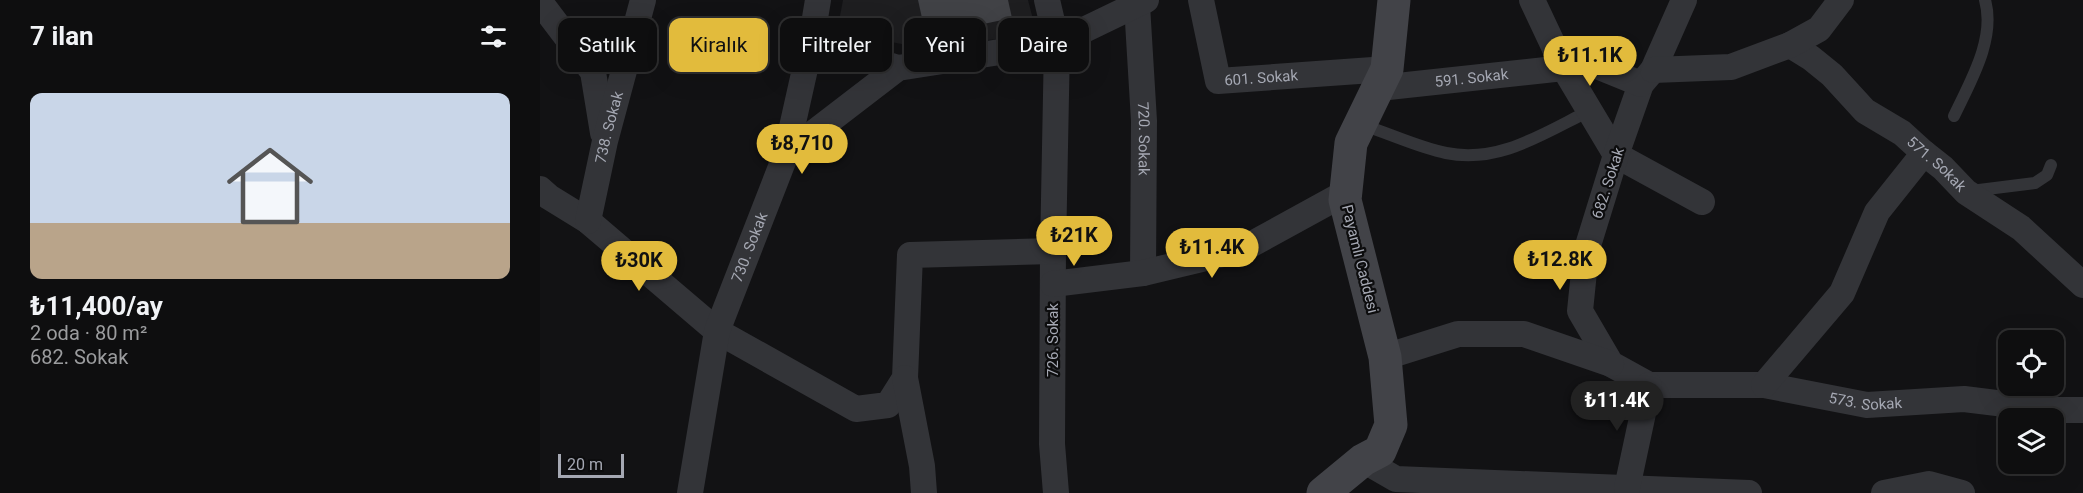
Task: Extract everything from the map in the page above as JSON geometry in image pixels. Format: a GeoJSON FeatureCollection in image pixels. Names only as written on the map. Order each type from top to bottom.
{"type":"FeatureCollection","features":[{"type":"Feature","properties":{"kind":"main road","name":"Payamlı Caddesi"},"geometry":{"type":"LineString","coordinates":[[1323,493],[1363,460],[1380,451],[1392,425],[1385,357],[1345,193],[1351,144],[1383,79],[1394,0]]}},
{"type":"Feature","properties":{"kind":"street","name":"738. Sokak"},"geometry":{"type":"LineString","coordinates":[[588,221],[605,141],[643,0]]}},
{"type":"Feature","properties":{"kind":"street","name":"730. Sokak"},"geometry":{"type":"LineString","coordinates":[[815,18],[818,0]]}},
{"type":"Feature","properties":{"kind":"street","name":"726. Sokak"},"geometry":{"type":"LineString","coordinates":[[1047,0],[1051,18]]}},
{"type":"Feature","properties":{"kind":"street","name":"601. Sokak"},"geometry":{"type":"LineString","coordinates":[[1201,0],[1218,81],[1383,79]]}},
{"type":"Feature","properties":{"kind":"street"},"geometry":{"type":"LineString","coordinates":[[1532,0],[1559,59],[1617,155],[1702,202]]}},
{"type":"Feature","properties":{"kind":"street","name":"682. Sokak"},"geometry":{"type":"LineString","coordinates":[[1611,364],[1580,311],[1586,252],[1617,155],[1647,77],[1683,0]]}},
{"type":"Feature","properties":{"kind":"street"},"geometry":{"type":"LineString","coordinates":[[1559,59],[1647,77],[1731,67],[1790,45],[1819,29],[1841,0]]}},
{"type":"Feature","properties":{"kind":"street"},"geometry":{"type":"LineString","coordinates":[[540,2],[593,72],[605,141]]}},
{"type":"Feature","properties":{"kind":"street"},"geometry":{"type":"LineString","coordinates":[[1089,27],[1141,2]]}},
{"type":"Feature","properties":{"kind":"street","name":"720. Sokak"},"geometry":{"type":"LineString","coordinates":[[1141,2],[1144,121],[1143,273]]}},
{"type":"Feature","properties":{"kind":"street","name":"571. Sokak"},"geometry":{"type":"LineString","coordinates":[[1790,45],[1832,75],[1875,119],[1902,133],[1944,168],[1966,192],[2021,228],[2083,285]]}},
{"type":"Feature","properties":{"kind":"street"},"geometry":{"type":"LineString","coordinates":[[892,66],[898,68],[998,52]]}},
{"type":"Feature","properties":{"kind":"street","name":"591. Sokak"},"geometry":{"type":"LineString","coordinates":[[1383,79],[1559,59]]}},
{"type":"Feature","properties":{"kind":"street"},"geometry":{"type":"LineString","coordinates":[[786,154],[898,68]]}},
{"type":"Feature","properties":{"kind":"street","name":"730. Sokak"},"geometry":{"type":"LineString","coordinates":[[690,493],[717,331],[786,154],[804,72]]}},
{"type":"Feature","properties":{"kind":"street","name":"726. Sokak"},"geometry":{"type":"LineString","coordinates":[[1056,72],[1052,444],[1056,493]]}},
{"type":"Feature","properties":{"kind":"street"},"geometry":{"type":"LineString","coordinates":[[1764,385],[1842,293],[1877,212],[1924,153]]}},
{"type":"Feature","properties":{"kind":"street"},"geometry":{"type":"LineString","coordinates":[[540,189],[588,221],[717,331],[856,409],[888,405],[905,378]]}},
{"type":"Feature","properties":{"kind":"street"},"geometry":{"type":"LineString","coordinates":[[1053,284],[1143,273],[1243,249],[1345,193]]}},
{"type":"Feature","properties":{"kind":"street"},"geometry":{"type":"LineString","coordinates":[[924,493],[922,466],[905,378],[910,255],[1053,251]]}},
{"type":"Feature","properties":{"kind":"street"},"geometry":{"type":"LineString","coordinates":[[1385,357],[1458,334],[1524,334],[1611,364],[1649,385],[1627,488]]}},
{"type":"Feature","properties":{"kind":"street","name":"573. Sokak"},"geometry":{"type":"LineString","coordinates":[[1649,385],[1764,385],[1867,405],[1964,399],[2054,410],[2083,410]]}},
{"type":"Feature","properties":{"kind":"street"},"geometry":{"type":"LineString","coordinates":[[1363,460],[1406,486],[1627,488],[1749,493]]}},
{"type":"Feature","properties":{"kind":"street"},"geometry":{"type":"LineString","coordinates":[[1884,493],[1929,484],[1962,493]]}},
{"type":"Feature","properties":{"kind":"lane"},"geometry":{"type":"LineString","coordinates":[[1954,116],[1982,53],[1988,16],[1985,0]]}},
{"type":"Feature","properties":{"kind":"lane"},"geometry":{"type":"LineString","coordinates":[[1361,124],[1442,152],[1488,154],[1522,144],[1589,111]]}},
{"type":"Feature","properties":{"kind":"lane"},"geometry":{"type":"LineString","coordinates":[[1966,192],[2035,183],[2048,175],[2052,165]]}},
{"type":"Feature","properties":{"kind":"shaded area"},"geometry":{"type":"Polygon","coordinates":[[[843,0],[1028,0],[1033,18],[998,18],[998,39],[986,40],[986,18],[904,18],[904,44],[892,42],[892,18],[840,18],[843,0]]]}},
{"type":"Feature","properties":{"kind":"building"},"geometry":{"type":"Polygon","coordinates":[[[918,0],[1008,0],[1012,18],[998,18],[998,21],[986,23],[986,18],[922,18],[918,0]]]}}]}
